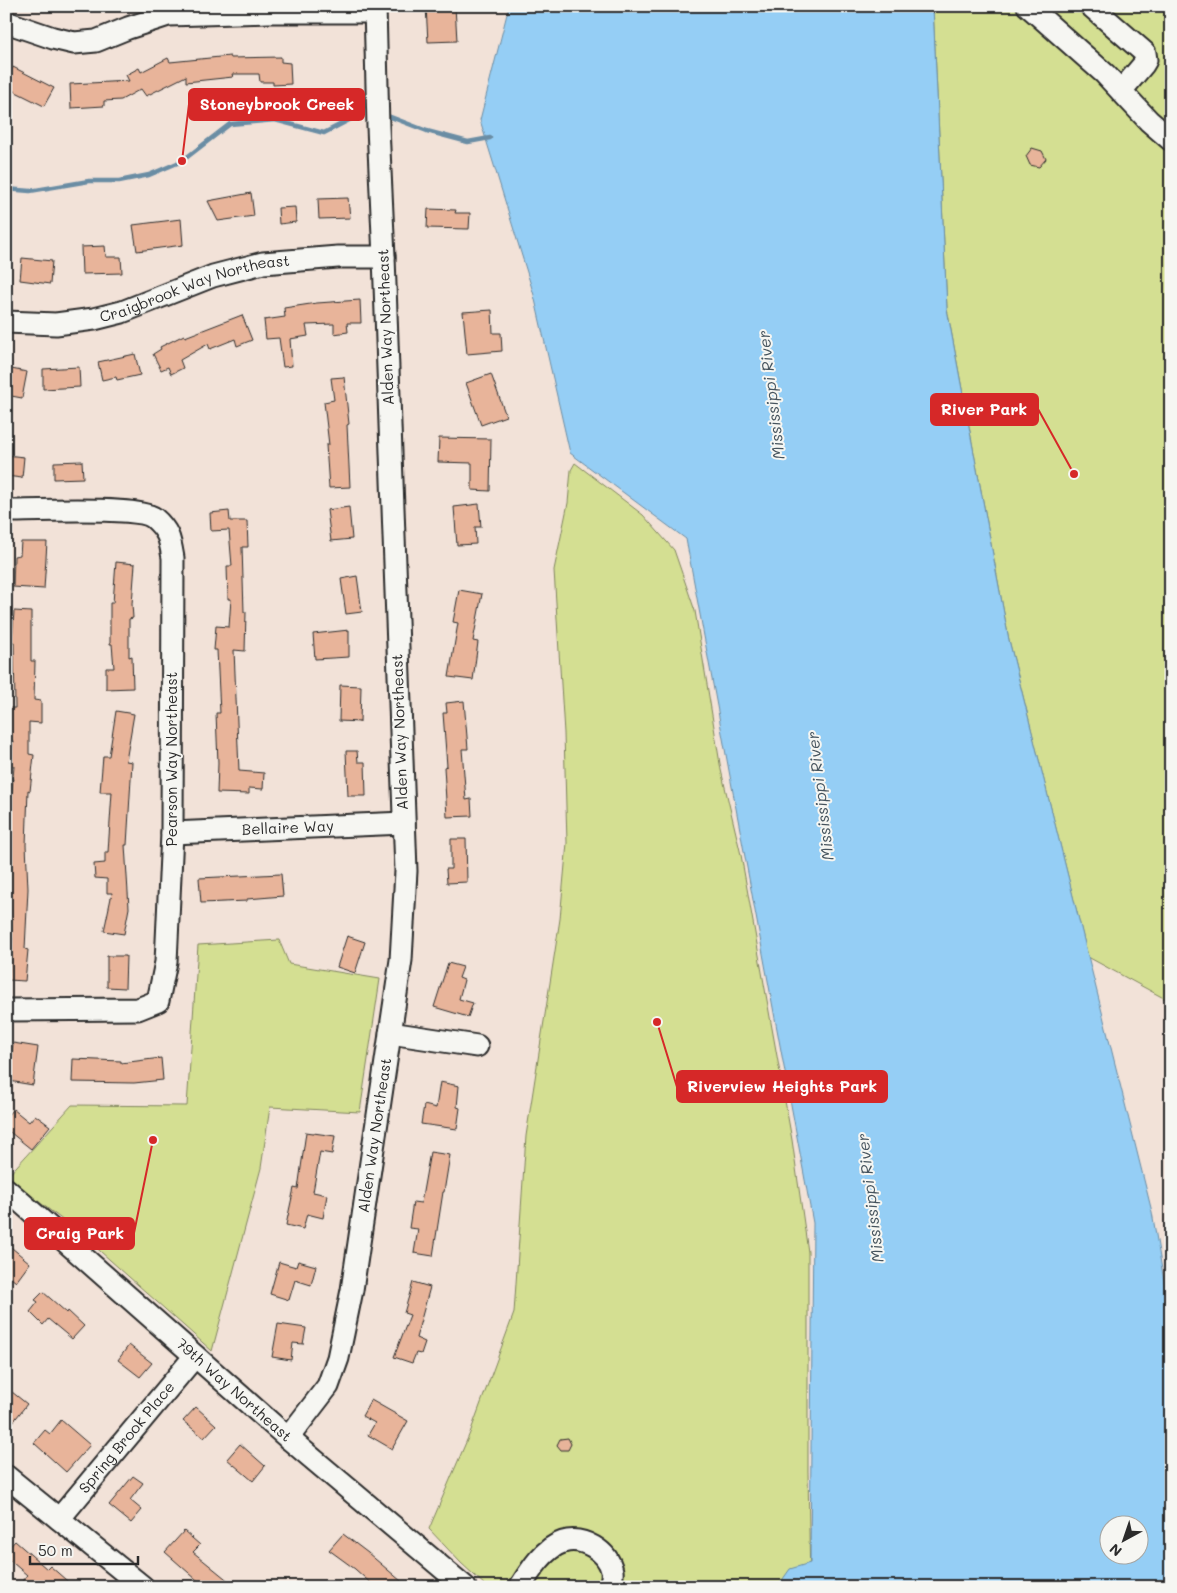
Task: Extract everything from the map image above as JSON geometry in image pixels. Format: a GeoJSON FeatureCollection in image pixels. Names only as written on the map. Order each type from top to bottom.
{"type":"FeatureCollection","features":[{"type":"Feature","properties":{"kind":"street"},"geometry":{"type":"LineString","coordinates":[[1028,6],[1099,68],[1149,121],[1171,140]]}},
{"type":"Feature","properties":{"kind":"street"},"geometry":{"type":"LineString","coordinates":[[1090,6],[1145,54],[1146,60],[1143,65],[1121,91]]}},
{"type":"Feature","properties":{"kind":"street"},"geometry":{"type":"LineString","coordinates":[[6,22],[53,38],[74,42],[96,41],[168,15],[375,9]]}},
{"type":"Feature","properties":{"kind":"street","name":"Alden Way Northeast"},"geometry":{"type":"LineString","coordinates":[[288,1438],[328,1386],[338,1358],[352,1290],[401,960],[404,920],[406,871],[375,9]]}},
{"type":"Feature","properties":{"kind":"street","name":"Craigbrook Way Northeast"},"geometry":{"type":"LineString","coordinates":[[6,322],[56,324],[94,319],[122,312],[213,276],[263,263],[338,257],[384,257]]}},
{"type":"Feature","properties":{"kind":"street","name":"Pearson Way Northeast"},"geometry":{"type":"LineString","coordinates":[[6,511],[128,510],[153,517],[169,536],[173,558],[172,833],[166,962],[158,1001],[138,1009],[6,1010]]}},
{"type":"Feature","properties":{"kind":"street","name":"Bellaire Way"},"geometry":{"type":"LineString","coordinates":[[172,833],[404,823]]}},
{"type":"Feature","properties":{"kind":"street"},"geometry":{"type":"LineString","coordinates":[[390,1033],[477,1046]]}},
{"type":"Feature","properties":{"kind":"street","name":"79th Way Northeast"},"geometry":{"type":"LineString","coordinates":[[6,1189],[288,1438],[465,1587]]}},
{"type":"Feature","properties":{"kind":"street","name":"Spring Brook Place"},"geometry":{"type":"LineString","coordinates":[[59,1519],[195,1356]]}},
{"type":"Feature","properties":{"kind":"street"},"geometry":{"type":"LineString","coordinates":[[6,1476],[142,1587]]}},
{"type":"Feature","properties":{"kind":"street"},"geometry":{"type":"LineString","coordinates":[[520,1587],[546,1552],[563,1542],[579,1541],[593,1546],[606,1557],[612,1572],[610,1587]]}},
{"type":"Feature","properties":{"kind":"green space"},"geometry":{"type":"Polygon","coordinates":[[[933,6],[1171,6],[1171,1002],[1088,957],[1009,640],[947,309],[933,6]]]}},
{"type":"Feature","properties":{"kind":"green space"},"geometry":{"type":"Polygon","coordinates":[[[575,463],[643,515],[674,550],[695,611],[721,770],[741,855],[792,1140],[808,1252],[810,1587],[487,1587],[429,1529],[470,1433],[514,1313],[526,1136],[560,919],[567,843],[564,733],[554,570],[568,503],[571,470],[575,463]]]}},
{"type":"Feature","properties":{"kind":"green space"},"geometry":{"type":"Polygon","coordinates":[[[279,940],[289,964],[380,979],[360,1112],[270,1107],[261,1168],[212,1351],[82,1235],[7,1177],[72,1105],[187,1106],[198,945],[279,940]]]}},
{"type":"Feature","properties":{"kind":"water","name":"Mississippi River"},"geometry":{"type":"Polygon","coordinates":[[[509,6],[933,6],[947,309],[1009,640],[1152,1212],[1171,1321],[1171,1587],[778,1586],[790,1569],[810,1563],[813,1223],[686,539],[570,453],[534,295],[480,120],[509,6]]]}},
{"type":"Feature","properties":{"kind":"building"},"geometry":{"type":"Polygon","coordinates":[[[426,6],[455,6],[457,41],[428,42],[426,6]]]}},
{"type":"Feature","properties":{"kind":"building"},"geometry":{"type":"Polygon","coordinates":[[[230,56],[231,58],[281,57],[281,62],[290,63],[291,84],[273,85],[273,82],[260,82],[259,74],[232,74],[233,77],[186,82],[186,76],[146,96],[141,89],[121,100],[104,101],[104,106],[71,108],[70,84],[129,81],[126,75],[139,68],[141,72],[168,58],[170,62],[230,56]]]}},
{"type":"Feature","properties":{"kind":"building"},"geometry":{"type":"Polygon","coordinates":[[[13,67],[54,88],[44,106],[6,87],[6,80],[13,67]]]}},
{"type":"Feature","properties":{"kind":"building"},"geometry":{"type":"Polygon","coordinates":[[[1032,148],[1042,151],[1046,159],[1039,167],[1030,165],[1026,156],[1032,148]]]}},
{"type":"Feature","properties":{"kind":"building"},"geometry":{"type":"Polygon","coordinates":[[[251,193],[254,216],[218,221],[208,201],[251,193]]]}},
{"type":"Feature","properties":{"kind":"building"},"geometry":{"type":"Polygon","coordinates":[[[348,198],[350,218],[319,219],[318,199],[348,198]]]}},
{"type":"Feature","properties":{"kind":"building"},"geometry":{"type":"Polygon","coordinates":[[[295,207],[296,222],[279,224],[278,208],[295,207]]]}},
{"type":"Feature","properties":{"kind":"building"},"geometry":{"type":"Polygon","coordinates":[[[428,209],[456,210],[455,213],[470,213],[469,229],[427,228],[428,209]]]}},
{"type":"Feature","properties":{"kind":"building"},"geometry":{"type":"Polygon","coordinates":[[[181,219],[183,245],[137,251],[133,225],[181,219]]]}},
{"type":"Feature","properties":{"kind":"building"},"geometry":{"type":"Polygon","coordinates":[[[105,246],[106,257],[121,257],[122,273],[82,274],[81,247],[105,246]]]}},
{"type":"Feature","properties":{"kind":"building"},"geometry":{"type":"Polygon","coordinates":[[[22,258],[52,261],[50,284],[20,280],[22,258]]]}},
{"type":"Feature","properties":{"kind":"building"},"geometry":{"type":"Polygon","coordinates":[[[360,300],[361,323],[347,323],[348,332],[334,334],[334,324],[306,325],[308,336],[290,339],[292,366],[283,367],[279,338],[266,339],[264,320],[285,317],[284,308],[317,303],[360,300]]]}},
{"type":"Feature","properties":{"kind":"building"},"geometry":{"type":"Polygon","coordinates":[[[492,310],[493,333],[501,333],[502,351],[467,354],[463,312],[492,310]]]}},
{"type":"Feature","properties":{"kind":"building"},"geometry":{"type":"Polygon","coordinates":[[[242,315],[252,340],[237,346],[235,339],[210,349],[208,344],[180,360],[183,368],[171,374],[168,367],[161,370],[153,354],[161,349],[160,347],[184,335],[185,337],[242,315]]]}},
{"type":"Feature","properties":{"kind":"building"},"geometry":{"type":"Polygon","coordinates":[[[135,354],[140,375],[117,380],[116,377],[102,380],[98,362],[135,354]]]}},
{"type":"Feature","properties":{"kind":"building"},"geometry":{"type":"Polygon","coordinates":[[[79,367],[80,387],[43,389],[43,369],[79,367]]]}},
{"type":"Feature","properties":{"kind":"building"},"geometry":{"type":"Polygon","coordinates":[[[6,368],[27,372],[22,398],[6,395],[6,368]]]}},
{"type":"Feature","properties":{"kind":"building"},"geometry":{"type":"Polygon","coordinates":[[[491,374],[506,416],[481,425],[466,383],[491,374]]]}},
{"type":"Feature","properties":{"kind":"building"},"geometry":{"type":"Polygon","coordinates":[[[344,377],[349,424],[347,425],[350,487],[329,488],[326,445],[329,445],[324,402],[334,400],[331,378],[344,377]]]}},
{"type":"Feature","properties":{"kind":"building"},"geometry":{"type":"Polygon","coordinates":[[[439,438],[491,439],[490,491],[472,490],[472,463],[438,462],[439,438]]]}},
{"type":"Feature","properties":{"kind":"building"},"geometry":{"type":"Polygon","coordinates":[[[6,455],[24,457],[22,478],[6,476],[6,455]]]}},
{"type":"Feature","properties":{"kind":"building"},"geometry":{"type":"Polygon","coordinates":[[[82,461],[83,478],[54,479],[54,462],[82,461]]]}},
{"type":"Feature","properties":{"kind":"building"},"geometry":{"type":"Polygon","coordinates":[[[479,504],[481,527],[475,527],[476,544],[457,545],[454,507],[479,504]]]}},
{"type":"Feature","properties":{"kind":"building"},"geometry":{"type":"Polygon","coordinates":[[[349,507],[352,539],[331,541],[327,510],[349,507]]]}},
{"type":"Feature","properties":{"kind":"building"},"geometry":{"type":"Polygon","coordinates":[[[229,511],[230,521],[247,521],[248,547],[242,547],[244,612],[246,612],[245,651],[234,650],[239,771],[264,773],[263,789],[249,788],[249,794],[217,793],[216,713],[220,713],[217,650],[214,650],[216,626],[229,627],[231,599],[228,599],[227,566],[232,566],[229,530],[211,531],[210,513],[229,511]]]}},
{"type":"Feature","properties":{"kind":"building"},"geometry":{"type":"Polygon","coordinates":[[[21,542],[47,542],[44,589],[13,587],[14,556],[20,555],[21,542]]]}},
{"type":"Feature","properties":{"kind":"building"},"geometry":{"type":"Polygon","coordinates":[[[116,562],[135,564],[132,604],[133,618],[129,619],[129,657],[132,656],[133,688],[106,689],[106,668],[114,668],[112,644],[110,644],[110,603],[113,603],[116,562]]]}},
{"type":"Feature","properties":{"kind":"building"},"geometry":{"type":"Polygon","coordinates":[[[357,576],[362,612],[346,614],[341,579],[357,576]]]}},
{"type":"Feature","properties":{"kind":"building"},"geometry":{"type":"Polygon","coordinates":[[[459,590],[482,594],[473,641],[478,642],[473,680],[449,677],[458,623],[453,622],[459,590]]]}},
{"type":"Feature","properties":{"kind":"building"},"geometry":{"type":"Polygon","coordinates":[[[14,611],[31,612],[31,661],[35,661],[34,700],[41,701],[41,723],[29,722],[29,754],[34,755],[30,791],[28,790],[26,845],[28,889],[25,949],[28,950],[25,981],[8,980],[12,938],[6,938],[9,895],[7,846],[9,801],[11,801],[14,766],[9,765],[13,741],[9,741],[9,708],[15,708],[14,642],[12,642],[14,611]]]}},
{"type":"Feature","properties":{"kind":"building"},"geometry":{"type":"Polygon","coordinates":[[[349,630],[349,657],[315,659],[313,634],[349,630]]]}},
{"type":"Feature","properties":{"kind":"building"},"geometry":{"type":"Polygon","coordinates":[[[340,685],[361,686],[360,722],[339,721],[340,685]]]}},
{"type":"Feature","properties":{"kind":"building"},"geometry":{"type":"Polygon","coordinates":[[[464,701],[468,749],[462,749],[466,800],[471,799],[472,816],[447,817],[444,767],[447,766],[443,713],[447,713],[446,703],[464,701]]]}},
{"type":"Feature","properties":{"kind":"building"},"geometry":{"type":"Polygon","coordinates":[[[116,711],[134,714],[126,761],[132,762],[127,845],[125,845],[129,908],[124,934],[104,931],[112,893],[107,893],[107,879],[95,878],[94,864],[105,863],[105,852],[108,852],[112,792],[100,792],[103,756],[109,756],[116,711]]]}},
{"type":"Feature","properties":{"kind":"building"},"geometry":{"type":"Polygon","coordinates":[[[346,751],[357,751],[358,762],[365,762],[366,796],[348,796],[346,751]]]}},
{"type":"Feature","properties":{"kind":"building"},"geometry":{"type":"Polygon","coordinates":[[[451,839],[466,839],[467,882],[447,883],[446,869],[451,869],[451,839]]]}},
{"type":"Feature","properties":{"kind":"building"},"geometry":{"type":"Polygon","coordinates":[[[281,874],[283,896],[247,899],[247,901],[201,903],[199,878],[281,874]]]}},
{"type":"Feature","properties":{"kind":"building"},"geometry":{"type":"Polygon","coordinates":[[[347,936],[365,942],[355,973],[337,967],[347,936]]]}},
{"type":"Feature","properties":{"kind":"building"},"geometry":{"type":"Polygon","coordinates":[[[107,956],[126,956],[125,988],[107,987],[107,956]]]}},
{"type":"Feature","properties":{"kind":"building"},"geometry":{"type":"Polygon","coordinates":[[[448,963],[463,967],[459,978],[464,980],[459,999],[473,1003],[468,1017],[434,1007],[448,963]]]}},
{"type":"Feature","properties":{"kind":"building"},"geometry":{"type":"Polygon","coordinates":[[[13,1043],[38,1047],[33,1085],[9,1081],[13,1043]]]}},
{"type":"Feature","properties":{"kind":"building"},"geometry":{"type":"Polygon","coordinates":[[[161,1058],[163,1080],[134,1083],[72,1082],[73,1059],[121,1061],[121,1063],[161,1058]]]}},
{"type":"Feature","properties":{"kind":"building"},"geometry":{"type":"Polygon","coordinates":[[[440,1082],[459,1086],[457,1107],[460,1108],[457,1129],[421,1124],[424,1105],[436,1108],[440,1082]]]}},
{"type":"Feature","properties":{"kind":"building"},"geometry":{"type":"Polygon","coordinates":[[[13,1109],[29,1122],[35,1115],[50,1126],[31,1149],[6,1129],[6,1117],[13,1109]]]}},
{"type":"Feature","properties":{"kind":"building"},"geometry":{"type":"Polygon","coordinates":[[[306,1132],[335,1136],[332,1154],[320,1152],[313,1192],[327,1195],[323,1218],[307,1214],[303,1229],[286,1225],[294,1188],[298,1189],[306,1132]]]}},
{"type":"Feature","properties":{"kind":"building"},"geometry":{"type":"Polygon","coordinates":[[[430,1152],[450,1155],[433,1256],[414,1253],[418,1229],[409,1228],[413,1202],[421,1203],[430,1152]]]}},
{"type":"Feature","properties":{"kind":"building"},"geometry":{"type":"Polygon","coordinates":[[[6,1243],[30,1263],[16,1282],[6,1274],[6,1243]]]}},
{"type":"Feature","properties":{"kind":"building"},"geometry":{"type":"Polygon","coordinates":[[[298,1261],[316,1266],[311,1285],[295,1280],[289,1300],[270,1294],[279,1262],[296,1267],[298,1261]]]}},
{"type":"Feature","properties":{"kind":"building"},"geometry":{"type":"Polygon","coordinates":[[[413,1282],[430,1287],[416,1338],[425,1342],[421,1354],[416,1353],[412,1363],[394,1357],[410,1315],[404,1313],[413,1282]]]}},
{"type":"Feature","properties":{"kind":"building"},"geometry":{"type":"Polygon","coordinates":[[[43,1292],[84,1326],[72,1339],[48,1319],[43,1325],[30,1312],[38,1302],[35,1300],[43,1292]]]}},
{"type":"Feature","properties":{"kind":"building"},"geometry":{"type":"Polygon","coordinates":[[[278,1324],[306,1328],[303,1344],[293,1343],[291,1360],[272,1357],[278,1324]]]}},
{"type":"Feature","properties":{"kind":"building"},"geometry":{"type":"Polygon","coordinates":[[[129,1345],[152,1363],[140,1377],[118,1360],[129,1345]]]}},
{"type":"Feature","properties":{"kind":"building"},"geometry":{"type":"Polygon","coordinates":[[[12,1392],[27,1404],[6,1431],[6,1400],[12,1392]]]}},
{"type":"Feature","properties":{"kind":"building"},"geometry":{"type":"Polygon","coordinates":[[[371,1400],[408,1421],[392,1449],[368,1435],[375,1423],[362,1416],[371,1400]]]}},
{"type":"Feature","properties":{"kind":"building"},"geometry":{"type":"Polygon","coordinates":[[[196,1407],[216,1425],[204,1438],[183,1421],[196,1407]]]}},
{"type":"Feature","properties":{"kind":"building"},"geometry":{"type":"Polygon","coordinates":[[[61,1420],[90,1445],[66,1472],[34,1443],[45,1430],[50,1434],[61,1420]]]}},
{"type":"Feature","properties":{"kind":"building"},"geometry":{"type":"Polygon","coordinates":[[[568,1438],[571,1444],[568,1450],[561,1450],[557,1445],[560,1439],[568,1438]]]}},
{"type":"Feature","properties":{"kind":"building"},"geometry":{"type":"Polygon","coordinates":[[[240,1444],[265,1466],[253,1481],[227,1459],[240,1444]]]}},
{"type":"Feature","properties":{"kind":"building"},"geometry":{"type":"Polygon","coordinates":[[[133,1476],[143,1483],[130,1500],[142,1510],[131,1523],[109,1505],[133,1476]]]}},
{"type":"Feature","properties":{"kind":"building"},"geometry":{"type":"Polygon","coordinates":[[[184,1531],[200,1545],[193,1552],[236,1587],[205,1587],[165,1552],[184,1531]]]}},
{"type":"Feature","properties":{"kind":"building"},"geometry":{"type":"Polygon","coordinates":[[[343,1534],[408,1587],[375,1587],[329,1550],[343,1534]]]}},
{"type":"Feature","properties":{"kind":"building"},"geometry":{"type":"Polygon","coordinates":[[[15,1541],[47,1569],[50,1566],[74,1587],[17,1587],[27,1575],[6,1557],[6,1551],[15,1541]]]}},
{"type":"Feature","properties":{"kind":"waterway"},"geometry":{"type":"LineString","coordinates":[[388,116],[427,131],[468,142],[490,138]]}},
{"type":"Feature","properties":{"kind":"waterway"},"geometry":{"type":"LineString","coordinates":[[6,189],[30,191],[89,181],[119,181],[149,175],[182,161],[230,124],[275,120],[324,133],[353,118]]}},
{"type":"Feature","properties":{"kind":"place","name":"Stoneybrook Creek"},"geometry":{"type":"Point","coordinates":[182,161]}},
{"type":"Feature","properties":{"kind":"place","name":"River Park"},"geometry":{"type":"Point","coordinates":[1074,474]}},
{"type":"Feature","properties":{"kind":"place","name":"Riverview Heights Park"},"geometry":{"type":"Point","coordinates":[657,1022]}},
{"type":"Feature","properties":{"kind":"place","name":"Craig Park"},"geometry":{"type":"Point","coordinates":[153,1140]}}]}
